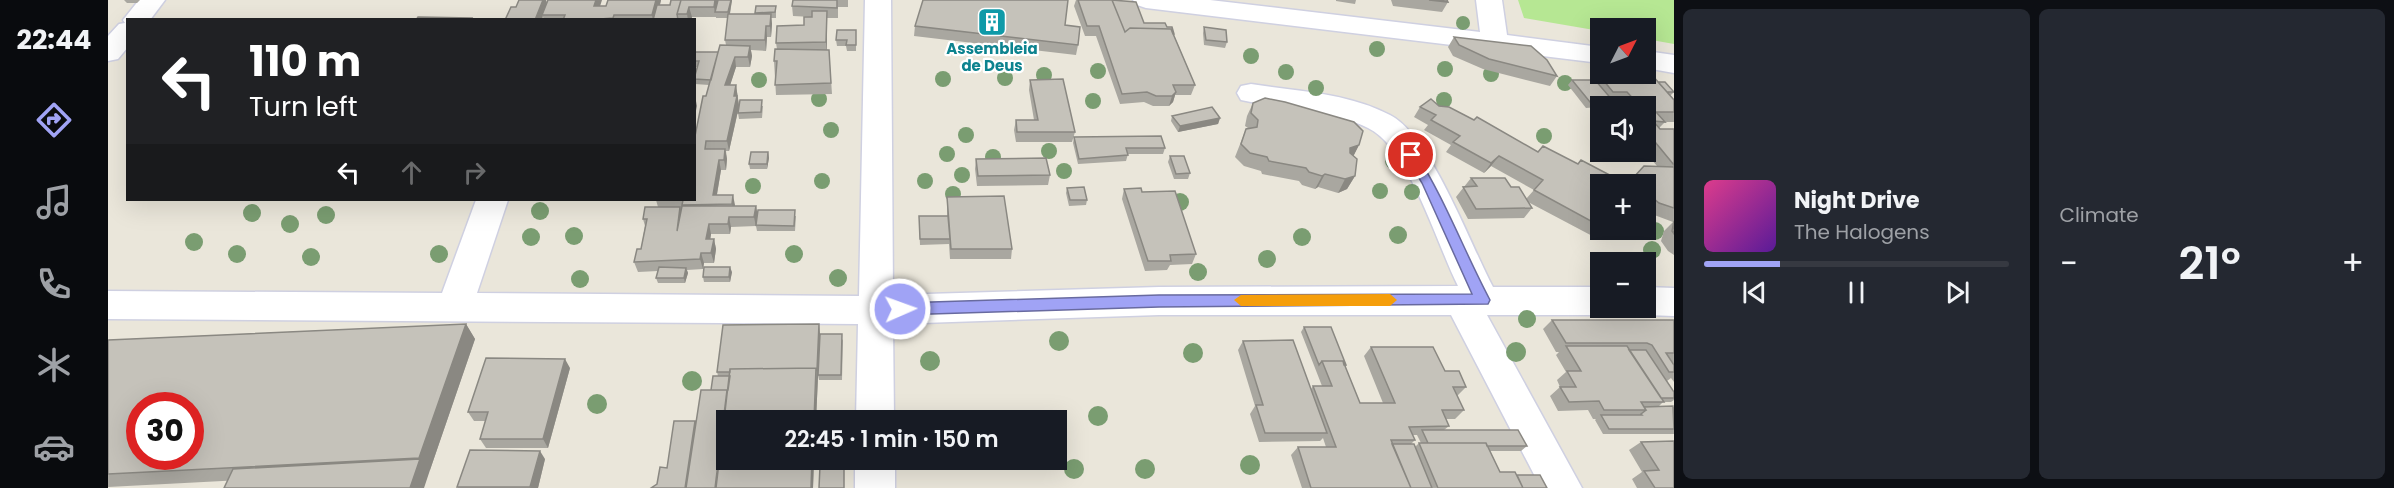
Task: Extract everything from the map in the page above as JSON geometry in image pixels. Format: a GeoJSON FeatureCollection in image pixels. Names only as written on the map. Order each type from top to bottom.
{"type":"FeatureCollection","features":[{"type":"Feature","properties":{"kind":"street"},"geometry":{"type":"LineString","coordinates":[[138,18],[152,0]]}},
{"type":"Feature","properties":{"kind":"street"},"geometry":{"type":"LineString","coordinates":[[875,410],[878,0]]}},
{"type":"Feature","properties":{"kind":"street"},"geometry":{"type":"LineString","coordinates":[[1146,0],[1590,54]]}},
{"type":"Feature","properties":{"kind":"street"},"geometry":{"type":"LineString","coordinates":[[1489,0],[1494,42]]}},
{"type":"Feature","properties":{"kind":"street"},"geometry":{"type":"LineString","coordinates":[[108,53],[126,32]]}},
{"type":"Feature","properties":{"kind":"street"},"geometry":{"type":"LineString","coordinates":[[1656,61],[1674,64]]}},
{"type":"Feature","properties":{"kind":"street"},"geometry":{"type":"LineString","coordinates":[[1251,93],[1364,115],[1383,123],[1402,141],[1428,183],[1459,254],[1471,299],[1562,488]]}},
{"type":"Feature","properties":{"kind":"street"},"geometry":{"type":"LineString","coordinates":[[454,309],[492,201]]}},
{"type":"Feature","properties":{"kind":"street"},"geometry":{"type":"LineString","coordinates":[[108,304],[454,309],[876,310],[1159,301],[1471,299],[1590,301]]}},
{"type":"Feature","properties":{"kind":"street"},"geometry":{"type":"LineString","coordinates":[[1656,302],[1674,302]]}},
{"type":"Feature","properties":{"kind":"street"},"geometry":{"type":"LineString","coordinates":[[875,470],[875,488]]}},
{"type":"Feature","properties":{"kind":"green space"},"geometry":{"type":"Polygon","coordinates":[[[1518,0],[1674,0],[1674,44],[1656,41],[1656,18],[1590,18],[1590,29],[1524,18],[1518,0]]]}},
{"type":"Feature","properties":{"kind":"building"},"geometry":{"type":"Polygon","coordinates":[[[519,0],[543,0],[536,18],[506,18],[511,7],[516,7],[519,0]]]}},
{"type":"Feature","properties":{"kind":"building"},"geometry":{"type":"Polygon","coordinates":[[[548,0],[596,0],[594,6],[606,6],[608,0],[656,0],[652,15],[564,18],[565,15],[542,15],[548,0]]]}},
{"type":"Feature","properties":{"kind":"building"},"geometry":{"type":"Polygon","coordinates":[[[671,0],[681,0],[678,18],[654,18],[657,5],[670,5],[671,0]]]}},
{"type":"Feature","properties":{"kind":"building"},"geometry":{"type":"Polygon","coordinates":[[[681,0],[715,0],[714,7],[689,7],[687,14],[677,14],[681,0]]]}},
{"type":"Feature","properties":{"kind":"building"},"geometry":{"type":"Polygon","coordinates":[[[718,0],[731,0],[728,12],[715,12],[718,0]]]}},
{"type":"Feature","properties":{"kind":"building"},"geometry":{"type":"Polygon","coordinates":[[[793,0],[837,0],[837,8],[792,6],[793,0]]]}},
{"type":"Feature","properties":{"kind":"building","name":"Assembleia de Deus"},"geometry":{"type":"Polygon","coordinates":[[[923,0],[1068,0],[1065,25],[1080,27],[1078,45],[915,26],[923,0]]]}},
{"type":"Feature","properties":{"kind":"building"},"geometry":{"type":"Polygon","coordinates":[[[1078,0],[1112,0],[1125,32],[1130,28],[1171,29],[1195,85],[1173,85],[1176,92],[1172,96],[1156,96],[1147,92],[1122,94],[1099,26],[1087,26],[1078,0]]]}},
{"type":"Feature","properties":{"kind":"building"},"geometry":{"type":"Polygon","coordinates":[[[1112,0],[1136,2],[1144,23],[1165,23],[1167,27],[1172,27],[1174,34],[1171,29],[1130,28],[1125,32],[1112,0]]]}},
{"type":"Feature","properties":{"kind":"building"},"geometry":{"type":"Polygon","coordinates":[[[756,6],[776,6],[775,12],[755,13],[756,6]]]}},
{"type":"Feature","properties":{"kind":"building"},"geometry":{"type":"Polygon","coordinates":[[[812,11],[827,11],[826,42],[776,43],[777,26],[804,25],[804,17],[812,17],[812,11]]]}},
{"type":"Feature","properties":{"kind":"building"},"geometry":{"type":"Polygon","coordinates":[[[728,14],[771,14],[770,26],[766,26],[765,40],[725,40],[728,14]]]}},
{"type":"Feature","properties":{"kind":"building"},"geometry":{"type":"Polygon","coordinates":[[[418,17],[472,18],[417,18],[418,17]]]}},
{"type":"Feature","properties":{"kind":"building"},"geometry":{"type":"Polygon","coordinates":[[[1204,27],[1226,30],[1227,42],[1206,40],[1204,27]]]}},
{"type":"Feature","properties":{"kind":"building"},"geometry":{"type":"Polygon","coordinates":[[[837,30],[856,30],[856,45],[846,45],[847,40],[836,40],[837,30]]]}},
{"type":"Feature","properties":{"kind":"building"},"geometry":{"type":"Polygon","coordinates":[[[1454,37],[1531,46],[1547,60],[1557,76],[1489,59],[1459,45],[1454,37]]]}},
{"type":"Feature","properties":{"kind":"building"},"geometry":{"type":"Polygon","coordinates":[[[720,45],[750,46],[748,57],[735,57],[725,85],[736,85],[734,96],[737,96],[727,141],[706,141],[705,149],[725,149],[724,160],[719,160],[713,195],[733,195],[732,204],[682,205],[683,201],[696,201],[696,131],[703,96],[706,96],[720,45]]]}},
{"type":"Feature","properties":{"kind":"building"},"geometry":{"type":"Polygon","coordinates":[[[775,49],[829,50],[831,83],[775,85],[777,61],[774,61],[775,49]]]}},
{"type":"Feature","properties":{"kind":"building"},"geometry":{"type":"Polygon","coordinates":[[[696,52],[718,52],[711,80],[696,79],[699,61],[696,61],[696,52]]]}},
{"type":"Feature","properties":{"kind":"building"},"geometry":{"type":"Polygon","coordinates":[[[1063,79],[1075,132],[1017,132],[1016,120],[1038,120],[1030,80],[1063,79]]]}},
{"type":"Feature","properties":{"kind":"building"},"geometry":{"type":"Polygon","coordinates":[[[1572,80],[1590,80],[1590,84],[1598,84],[1609,96],[1590,96],[1590,102],[1572,80]]]}},
{"type":"Feature","properties":{"kind":"building"},"geometry":{"type":"Polygon","coordinates":[[[1656,80],[1674,100],[1674,112],[1656,112],[1656,96],[1631,96],[1627,92],[1613,92],[1606,84],[1656,84],[1656,80]]]}},
{"type":"Feature","properties":{"kind":"building"},"geometry":{"type":"Polygon","coordinates":[[[1658,82],[1665,82],[1674,92],[1667,92],[1658,82]]]}},
{"type":"Feature","properties":{"kind":"building"},"geometry":{"type":"Polygon","coordinates":[[[1265,98],[1354,122],[1363,131],[1359,145],[1350,148],[1350,153],[1357,159],[1355,176],[1345,179],[1325,174],[1322,176],[1309,172],[1306,168],[1269,161],[1267,157],[1250,153],[1241,144],[1246,129],[1257,127],[1258,120],[1251,113],[1253,103],[1265,98]]]}},
{"type":"Feature","properties":{"kind":"building"},"geometry":{"type":"Polygon","coordinates":[[[1431,99],[1439,106],[1449,107],[1474,120],[1477,117],[1538,152],[1543,146],[1578,164],[1581,160],[1608,174],[1590,174],[1590,221],[1534,190],[1543,180],[1499,156],[1491,163],[1453,142],[1460,136],[1431,120],[1436,115],[1420,107],[1431,99]]]}},
{"type":"Feature","properties":{"kind":"building"},"geometry":{"type":"Polygon","coordinates":[[[740,100],[762,100],[761,112],[738,113],[740,100]]]}},
{"type":"Feature","properties":{"kind":"building"},"geometry":{"type":"Polygon","coordinates":[[[1212,107],[1220,118],[1180,126],[1172,116],[1212,107]]]}},
{"type":"Feature","properties":{"kind":"building"},"geometry":{"type":"Polygon","coordinates":[[[1656,112],[1665,122],[1656,121],[1656,112]]]}},
{"type":"Feature","properties":{"kind":"building"},"geometry":{"type":"Polygon","coordinates":[[[1656,124],[1660,129],[1674,129],[1674,165],[1656,143],[1656,124]]]}},
{"type":"Feature","properties":{"kind":"building"},"geometry":{"type":"Polygon","coordinates":[[[1161,136],[1165,148],[1126,148],[1128,155],[1079,159],[1074,137],[1161,136]]]}},
{"type":"Feature","properties":{"kind":"building"},"geometry":{"type":"Polygon","coordinates":[[[751,152],[768,152],[767,164],[749,164],[751,152]]]}},
{"type":"Feature","properties":{"kind":"building"},"geometry":{"type":"Polygon","coordinates":[[[1170,156],[1184,156],[1190,173],[1176,174],[1170,156]]]}},
{"type":"Feature","properties":{"kind":"building"},"geometry":{"type":"Polygon","coordinates":[[[1046,158],[1050,175],[978,176],[976,159],[1046,158]]]}},
{"type":"Feature","properties":{"kind":"building"},"geometry":{"type":"Polygon","coordinates":[[[1644,166],[1674,167],[1674,208],[1656,200],[1656,174],[1637,174],[1644,166]]]}},
{"type":"Feature","properties":{"kind":"building"},"geometry":{"type":"Polygon","coordinates":[[[1471,178],[1505,178],[1511,187],[1519,187],[1532,208],[1476,209],[1463,187],[1477,186],[1471,178]]]}},
{"type":"Feature","properties":{"kind":"building"},"geometry":{"type":"Polygon","coordinates":[[[1084,187],[1087,200],[1070,200],[1067,188],[1084,187]]]}},
{"type":"Feature","properties":{"kind":"building"},"geometry":{"type":"Polygon","coordinates":[[[1141,188],[1142,192],[1175,191],[1196,254],[1170,255],[1171,261],[1148,261],[1124,189],[1141,188]]]}},
{"type":"Feature","properties":{"kind":"building"},"geometry":{"type":"Polygon","coordinates":[[[1004,196],[1012,249],[951,249],[947,197],[1004,196]]]}},
{"type":"Feature","properties":{"kind":"building"},"geometry":{"type":"Polygon","coordinates":[[[682,206],[756,206],[754,217],[729,217],[728,224],[709,224],[706,239],[714,239],[711,253],[701,253],[700,259],[634,262],[637,249],[641,249],[647,219],[643,219],[645,207],[680,207],[677,231],[682,206]]]}},
{"type":"Feature","properties":{"kind":"building"},"geometry":{"type":"Polygon","coordinates":[[[758,210],[795,210],[794,226],[756,225],[758,210]]]}},
{"type":"Feature","properties":{"kind":"building"},"geometry":{"type":"Polygon","coordinates":[[[919,216],[948,216],[950,239],[920,239],[919,216]]]}},
{"type":"Feature","properties":{"kind":"building"},"geometry":{"type":"Polygon","coordinates":[[[659,267],[686,268],[684,278],[656,278],[659,267]]]}},
{"type":"Feature","properties":{"kind":"building"},"geometry":{"type":"Polygon","coordinates":[[[704,267],[730,267],[729,277],[703,277],[704,267]]]}},
{"type":"Feature","properties":{"kind":"building"},"geometry":{"type":"Polygon","coordinates":[[[1552,320],[1674,320],[1674,353],[1666,353],[1674,365],[1674,372],[1669,372],[1652,345],[1647,343],[1566,343],[1552,320]]]}},
{"type":"Feature","properties":{"kind":"building"},"geometry":{"type":"Polygon","coordinates":[[[466,324],[419,458],[204,469],[204,392],[126,392],[126,470],[186,470],[108,474],[108,340],[466,324]]]}},
{"type":"Feature","properties":{"kind":"building"},"geometry":{"type":"Polygon","coordinates":[[[819,324],[817,370],[816,368],[730,369],[730,372],[717,372],[723,325],[819,324]]]}},
{"type":"Feature","properties":{"kind":"building"},"geometry":{"type":"Polygon","coordinates":[[[1304,327],[1331,327],[1346,365],[1343,361],[1322,361],[1319,365],[1304,327]]]}},
{"type":"Feature","properties":{"kind":"building"},"geometry":{"type":"Polygon","coordinates":[[[820,334],[842,334],[841,375],[818,375],[820,334]]]}},
{"type":"Feature","properties":{"kind":"building"},"geometry":{"type":"Polygon","coordinates":[[[1293,340],[1327,433],[1265,433],[1256,405],[1263,405],[1243,341],[1293,340]]]}},
{"type":"Feature","properties":{"kind":"building"},"geometry":{"type":"Polygon","coordinates":[[[1566,346],[1627,346],[1664,402],[1641,402],[1646,410],[1604,410],[1599,401],[1569,402],[1560,387],[1576,387],[1567,371],[1581,371],[1566,346]]]}},
{"type":"Feature","properties":{"kind":"building"},"geometry":{"type":"Polygon","coordinates":[[[1371,347],[1433,347],[1445,371],[1459,371],[1466,387],[1453,387],[1464,410],[1442,410],[1449,426],[1409,427],[1415,440],[1391,440],[1411,488],[1311,488],[1298,447],[1336,447],[1313,386],[1332,386],[1322,361],[1343,361],[1360,403],[1395,403],[1371,347]]]}},
{"type":"Feature","properties":{"kind":"building"},"geometry":{"type":"Polygon","coordinates":[[[1629,350],[1646,350],[1674,392],[1674,398],[1661,398],[1629,350]]]}},
{"type":"Feature","properties":{"kind":"building"},"geometry":{"type":"Polygon","coordinates":[[[486,358],[565,359],[543,439],[480,439],[488,412],[468,412],[486,358]]]}},
{"type":"Feature","properties":{"kind":"building"},"geometry":{"type":"Polygon","coordinates":[[[816,368],[814,410],[725,410],[730,369],[816,368]]]}},
{"type":"Feature","properties":{"kind":"building"},"geometry":{"type":"Polygon","coordinates":[[[713,376],[730,376],[728,390],[711,390],[713,376]]]}},
{"type":"Feature","properties":{"kind":"building"},"geometry":{"type":"Polygon","coordinates":[[[701,390],[727,390],[725,410],[716,410],[717,470],[715,488],[686,488],[701,390]]]}},
{"type":"Feature","properties":{"kind":"building"},"geometry":{"type":"Polygon","coordinates":[[[1673,406],[1674,429],[1609,429],[1601,415],[1642,415],[1646,410],[1644,407],[1673,406]]]}},
{"type":"Feature","properties":{"kind":"building"},"geometry":{"type":"Polygon","coordinates":[[[674,421],[695,421],[685,488],[651,488],[657,484],[660,467],[667,468],[674,421]]]}},
{"type":"Feature","properties":{"kind":"building"},"geometry":{"type":"Polygon","coordinates":[[[1422,430],[1518,430],[1527,446],[1428,443],[1422,430]]]}},
{"type":"Feature","properties":{"kind":"building"},"geometry":{"type":"Polygon","coordinates":[[[1674,441],[1674,488],[1655,488],[1644,471],[1659,470],[1641,442],[1674,441]]]}},
{"type":"Feature","properties":{"kind":"building"},"geometry":{"type":"Polygon","coordinates":[[[1419,443],[1486,443],[1500,472],[1515,472],[1523,488],[1438,488],[1419,443]]]}},
{"type":"Feature","properties":{"kind":"building"},"geometry":{"type":"Polygon","coordinates":[[[1392,444],[1414,444],[1432,488],[1411,488],[1392,444]]]}},
{"type":"Feature","properties":{"kind":"building"},"geometry":{"type":"Polygon","coordinates":[[[470,450],[540,451],[530,487],[457,487],[470,450]]]}},
{"type":"Feature","properties":{"kind":"building"},"geometry":{"type":"Polygon","coordinates":[[[420,459],[410,488],[224,488],[233,469],[420,459]]]}},
{"type":"Feature","properties":{"kind":"building"},"geometry":{"type":"Polygon","coordinates":[[[718,470],[812,470],[811,488],[716,488],[718,470]]]}},
{"type":"Feature","properties":{"kind":"building"},"geometry":{"type":"Polygon","coordinates":[[[820,470],[844,470],[844,488],[819,488],[820,470]]]}},
{"type":"Feature","properties":{"kind":"building"},"geometry":{"type":"Polygon","coordinates":[[[1517,475],[1540,475],[1547,488],[1523,488],[1517,475]]]}},
{"type":"Feature","properties":{"kind":"slow traffic"},"geometry":{"type":"LineString","coordinates":[[1241,300],[1390,300]]}},
{"type":"Feature","properties":{"kind":"place","name":"Assembleia de Deus"},"geometry":{"type":"Point","coordinates":[992,22]}},
{"type":"Feature","properties":{"kind":"route"},"geometry":{"type":"LineString","coordinates":[[900,309],[1159,301],[1482,300],[1428,183],[1411,155]]}}]}
